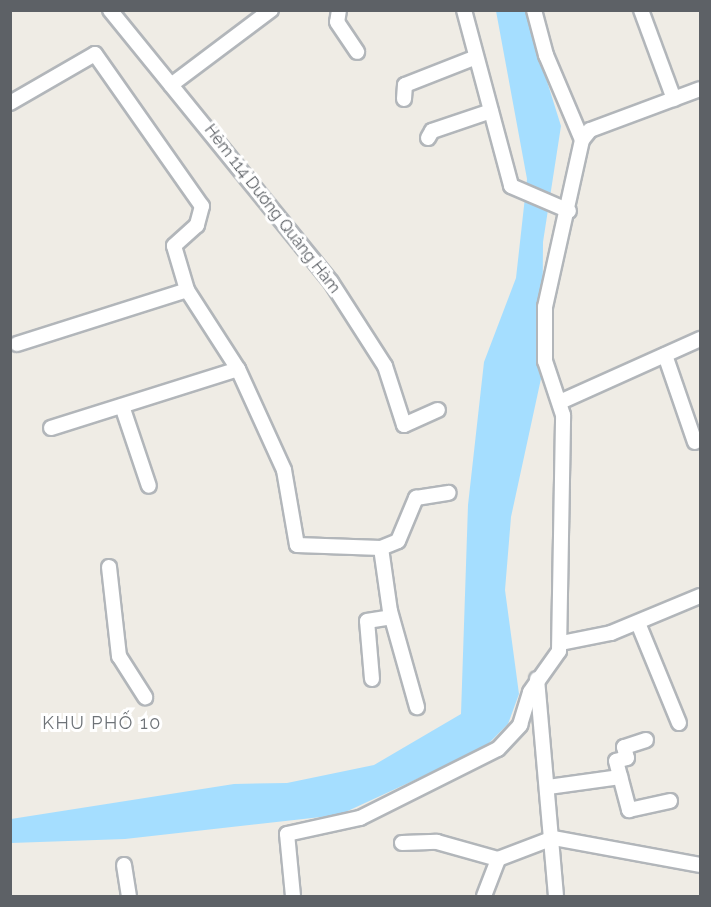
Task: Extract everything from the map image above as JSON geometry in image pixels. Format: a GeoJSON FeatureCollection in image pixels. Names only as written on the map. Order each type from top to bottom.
{"type":"FeatureCollection","features":[{"type":"Feature","properties":{"kind":"street","name":"Hẻm 114 Dương Quảng Hàm"},"geometry":{"type":"LineString","coordinates":[[110,10],[362,328],[385,366],[404,425],[438,410]]}},
{"type":"Feature","properties":{"kind":"street"},"geometry":{"type":"LineString","coordinates":[[171,86],[271,10]]}},
{"type":"Feature","properties":{"kind":"street"},"geometry":{"type":"LineString","coordinates":[[339,10],[337,22],[357,52]]}},
{"type":"Feature","properties":{"kind":"street"},"geometry":{"type":"LineString","coordinates":[[464,10],[511,186],[569,211]]}},
{"type":"Feature","properties":{"kind":"street"},"geometry":{"type":"LineString","coordinates":[[534,10],[546,55],[582,140]]}},
{"type":"Feature","properties":{"kind":"street"},"geometry":{"type":"LineString","coordinates":[[641,10],[674,99]]}},
{"type":"Feature","properties":{"kind":"street"},"geometry":{"type":"LineString","coordinates":[[10,103],[95,54],[202,206],[196,225],[174,246],[187,290],[238,369],[284,470],[297,545],[381,548],[398,541],[416,498],[449,493]]}},
{"type":"Feature","properties":{"kind":"street"},"geometry":{"type":"LineString","coordinates":[[404,99],[405,84],[476,57]]}},
{"type":"Feature","properties":{"kind":"street"},"geometry":{"type":"LineString","coordinates":[[293,897],[287,834],[360,818],[498,749],[520,725],[537,679],[561,643],[560,402],[545,361],[545,307],[569,211],[582,140],[590,130],[700,89]]}},
{"type":"Feature","properties":{"kind":"street"},"geometry":{"type":"LineString","coordinates":[[428,138],[432,131],[491,111]]}},
{"type":"Feature","properties":{"kind":"street"},"geometry":{"type":"LineString","coordinates":[[17,344],[187,290]]}},
{"type":"Feature","properties":{"kind":"street"},"geometry":{"type":"LineString","coordinates":[[560,402],[700,339]]}},
{"type":"Feature","properties":{"kind":"street"},"geometry":{"type":"LineString","coordinates":[[665,355],[695,442]]}},
{"type":"Feature","properties":{"kind":"street"},"geometry":{"type":"LineString","coordinates":[[51,428],[238,369]]}},
{"type":"Feature","properties":{"kind":"street"},"geometry":{"type":"LineString","coordinates":[[122,406],[149,486]]}},
{"type":"Feature","properties":{"kind":"street"},"geometry":{"type":"LineString","coordinates":[[381,548],[391,617],[417,707]]}},
{"type":"Feature","properties":{"kind":"street"},"geometry":{"type":"LineString","coordinates":[[109,567],[119,656],[145,697]]}},
{"type":"Feature","properties":{"kind":"street"},"geometry":{"type":"LineString","coordinates":[[561,643],[638,623],[700,596]]}},
{"type":"Feature","properties":{"kind":"street"},"geometry":{"type":"LineString","coordinates":[[372,679],[367,621],[391,617]]}},
{"type":"Feature","properties":{"kind":"street"},"geometry":{"type":"LineString","coordinates":[[638,623],[679,723]]}},
{"type":"Feature","properties":{"kind":"street"},"geometry":{"type":"LineString","coordinates":[[537,679],[553,838],[556,897]]}},
{"type":"Feature","properties":{"kind":"street"},"geometry":{"type":"LineString","coordinates":[[646,740],[624,747],[627,758],[616,761],[629,810],[670,801]]}},
{"type":"Feature","properties":{"kind":"street"},"geometry":{"type":"LineString","coordinates":[[548,787],[620,777]]}},
{"type":"Feature","properties":{"kind":"street"},"geometry":{"type":"LineString","coordinates":[[402,843],[437,842],[498,859],[553,838],[700,865]]}},
{"type":"Feature","properties":{"kind":"street"},"geometry":{"type":"LineString","coordinates":[[484,897],[498,859]]}},
{"type":"Feature","properties":{"kind":"street"},"geometry":{"type":"LineString","coordinates":[[124,865],[129,897]]}},
{"type":"Feature","properties":{"kind":"water"},"geometry":{"type":"Polygon","coordinates":[[[496,11],[525,11],[561,126],[543,242],[542,374],[511,517],[505,590],[519,694],[508,724],[484,748],[339,815],[125,839],[11,843],[11,819],[234,784],[287,783],[374,765],[461,714],[468,505],[484,362],[516,278],[527,179],[496,11]]]}},
{"type":"Feature","properties":{"kind":"district","name":"KHU PHỐ 10"},"geometry":{"type":"Point","coordinates":[102,723]}}]}
